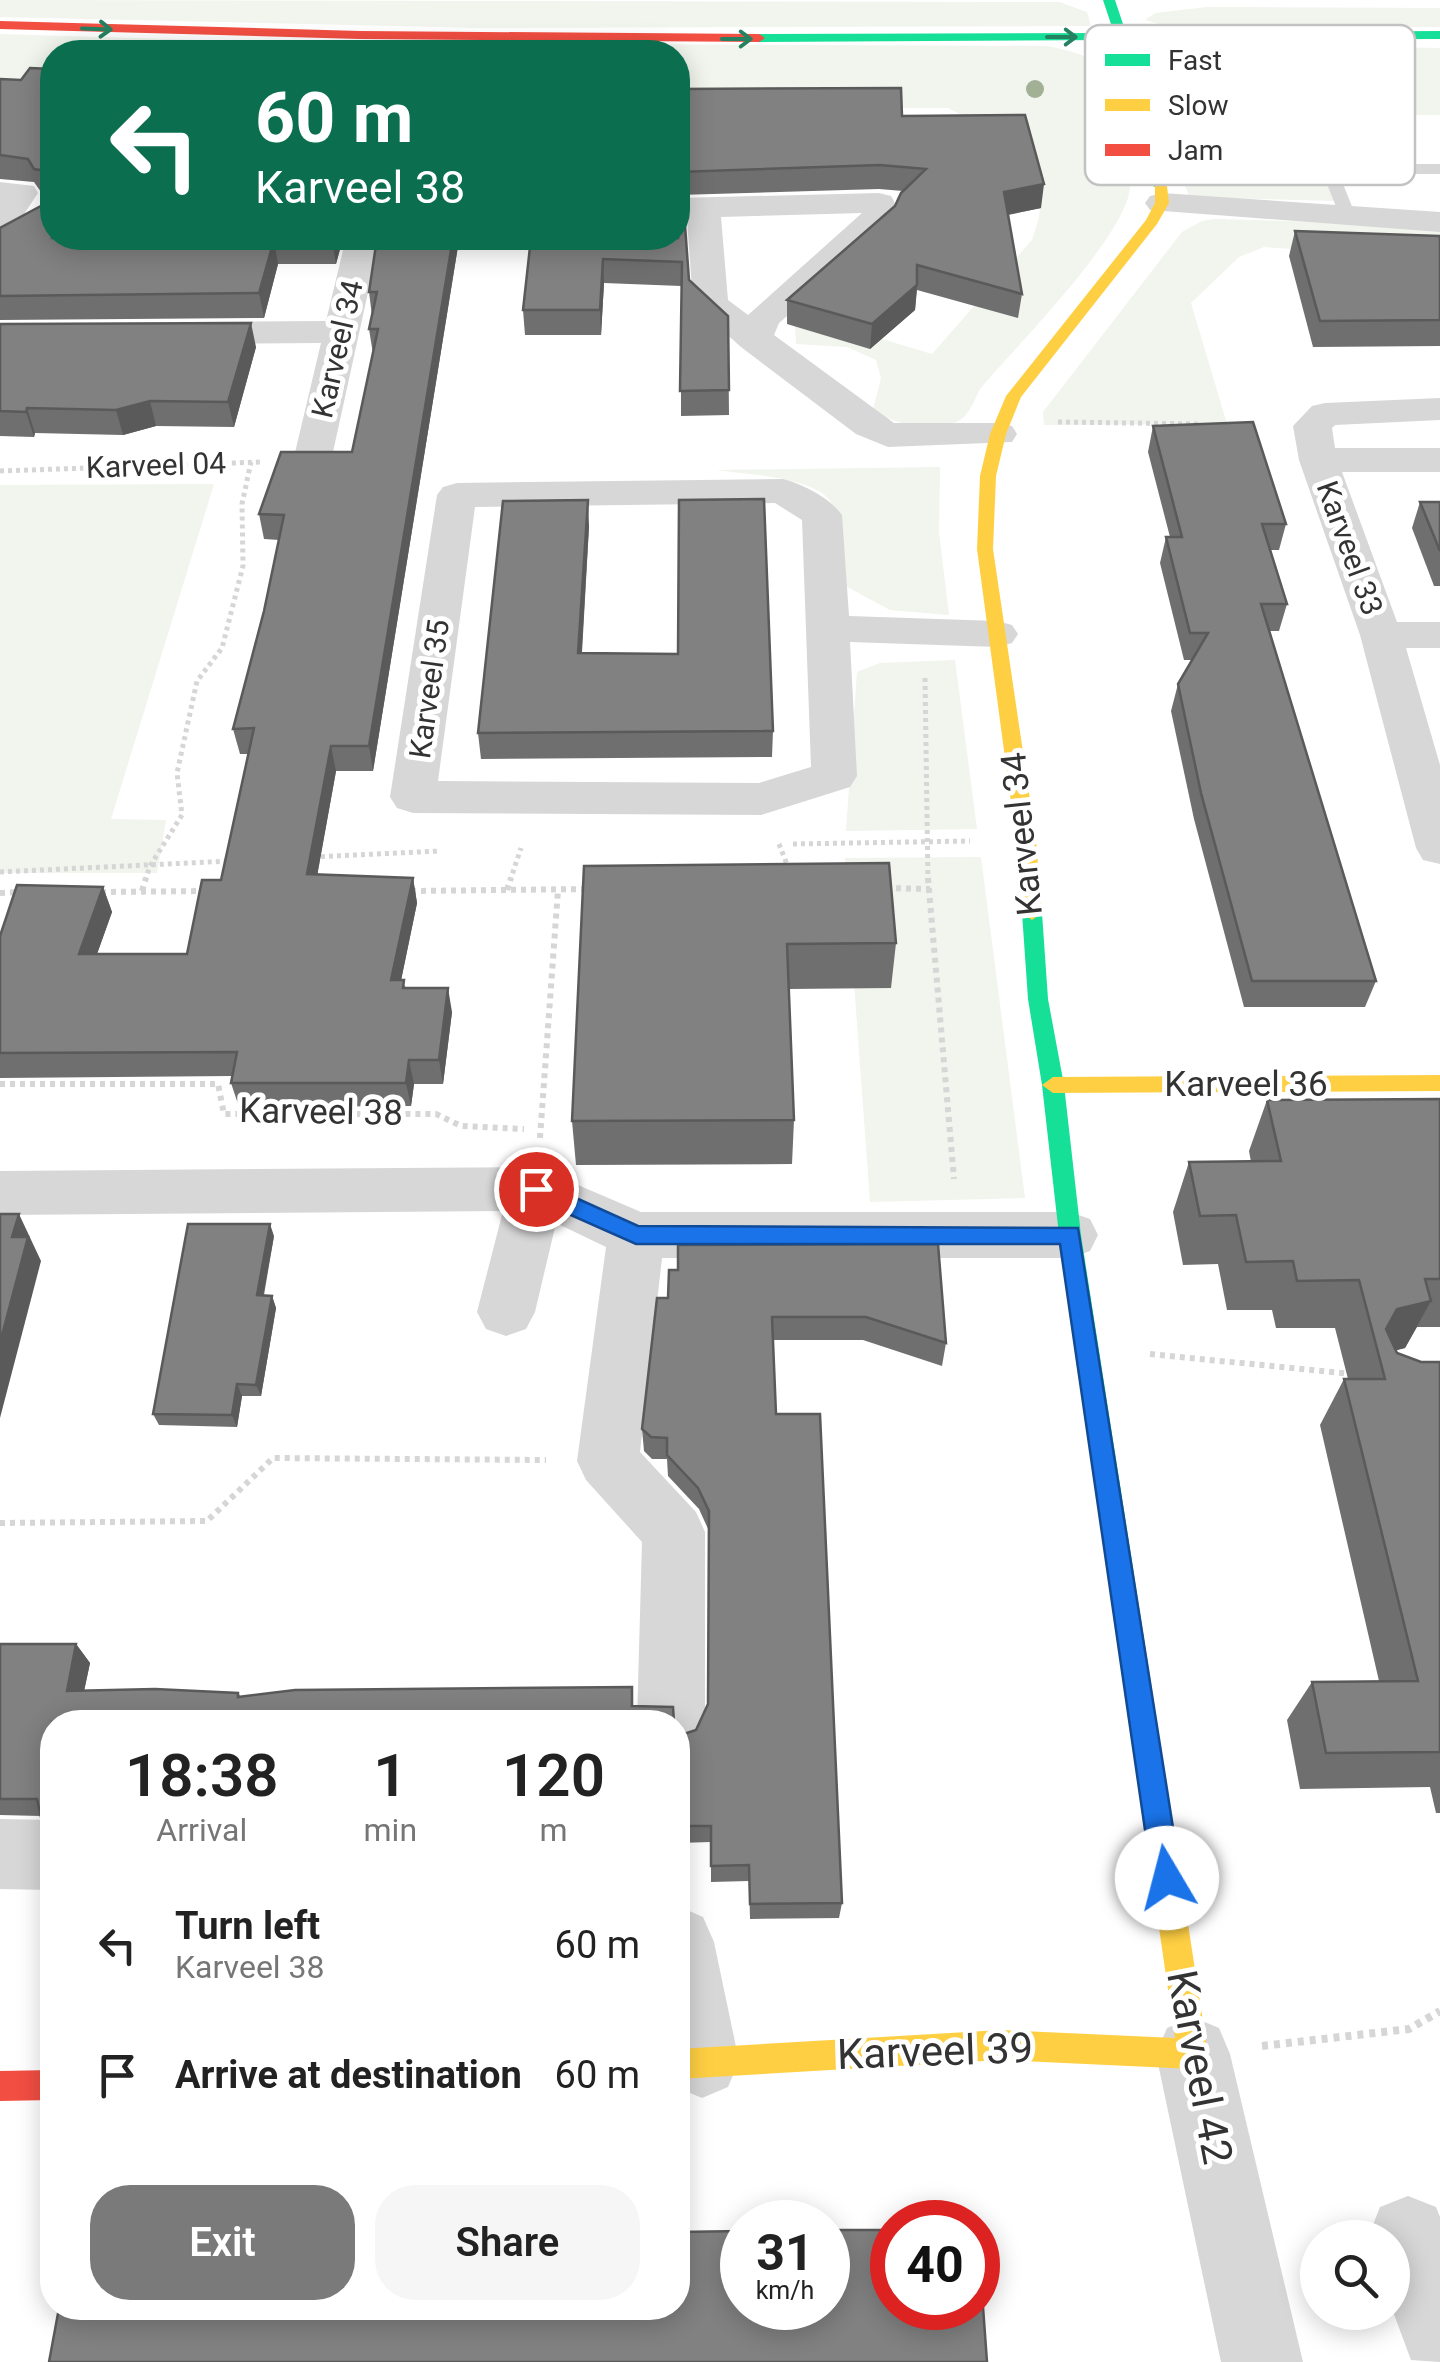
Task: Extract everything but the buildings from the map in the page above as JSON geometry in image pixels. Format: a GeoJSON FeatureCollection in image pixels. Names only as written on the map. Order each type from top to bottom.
{"type":"FeatureCollection","features":[{"type":"Feature","properties":{"kind":"street"},"geometry":{"type":"LineString","coordinates":[[1109,0],[1118,25]]}},
{"type":"Feature","properties":{"kind":"street"},"geometry":{"type":"LineString","coordinates":[[0,25],[648,39],[1085,37]]}},
{"type":"Feature","properties":{"kind":"street"},"geometry":{"type":"LineString","coordinates":[[1415,36],[1440,36]]}},
{"type":"Feature","properties":{"kind":"street"},"geometry":{"type":"LineString","coordinates":[[1160,185],[1162,203],[1440,222]]}},
{"type":"Feature","properties":{"kind":"street"},"geometry":{"type":"LineString","coordinates":[[0,192],[22,193],[0,226]]}},
{"type":"Feature","properties":{"kind":"street"},"geometry":{"type":"LineString","coordinates":[[754,339],[764,318],[880,220],[879,203],[690,207],[711,304],[754,339],[869,426],[888,435],[1001,427]]}},
{"type":"Feature","properties":{"kind":"street","name":"Karveel 34"},"geometry":{"type":"LineString","coordinates":[[1070,1235],[1053,1085],[1038,1000],[1026,840],[985,549],[988,476],[1014,396],[1152,222],[1162,203]]}},
{"type":"Feature","properties":{"kind":"street","name":"Karveel 34"},"geometry":{"type":"LineString","coordinates":[[312,461],[360,250]]}},
{"type":"Feature","properties":{"kind":"street"},"geometry":{"type":"LineString","coordinates":[[152,333],[342,332]]}},
{"type":"Feature","properties":{"kind":"street"},"geometry":{"type":"LineString","coordinates":[[1315,443],[1325,414],[1440,409]]}},
{"type":"Feature","properties":{"kind":"street","name":"Karveel 33"},"geometry":{"type":"LineString","coordinates":[[1381,636],[1315,443],[1440,460]]}},
{"type":"Feature","properties":{"kind":"street","name":"Karveel 35"},"geometry":{"type":"LineString","coordinates":[[782,491],[822,516],[828,628],[834,776],[762,799],[414,797],[457,496],[782,491]]}},
{"type":"Feature","properties":{"kind":"street"},"geometry":{"type":"LineString","coordinates":[[828,628],[997,634]]}},
{"type":"Feature","properties":{"kind":"street"},"geometry":{"type":"LineString","coordinates":[[1440,636],[1381,636],[1440,847]]}},
{"type":"Feature","properties":{"kind":"street","name":"Karveel 36"},"geometry":{"type":"LineString","coordinates":[[1053,1085],[1440,1083]]}},
{"type":"Feature","properties":{"kind":"street"},"geometry":{"type":"LineString","coordinates":[[0,1193],[536,1189],[636,1235],[1070,1235]]}},
{"type":"Feature","properties":{"kind":"street"},"geometry":{"type":"LineString","coordinates":[[506,1312],[536,1189]]}},
{"type":"Feature","properties":{"kind":"street"},"geometry":{"type":"LineString","coordinates":[[636,1235],[608,1461],[674,1532],[671,1710]]}},
{"type":"Feature","properties":{"kind":"street","name":"Karveel 42"},"geometry":{"type":"LineString","coordinates":[[1070,1235],[1193,2054],[1262,2362]]}},
{"type":"Feature","properties":{"kind":"street"},"geometry":{"type":"LineString","coordinates":[[0,1854],[40,1855]]}},
{"type":"Feature","properties":{"kind":"street","name":"Karveel 39"},"geometry":{"type":"LineString","coordinates":[[690,2062],[1001,2045],[1193,2054]]}},
{"type":"Feature","properties":{"kind":"street"},"geometry":{"type":"LineString","coordinates":[[0,2086],[40,2085]]}},
{"type":"Feature","properties":{"kind":"street"},"geometry":{"type":"LineString","coordinates":[[1410,2241],[1440,2332]]}},
{"type":"Feature","properties":{"kind":"lane"},"geometry":{"type":"LineString","coordinates":[[1335,185],[1347,214]]}},
{"type":"Feature","properties":{"kind":"path"},"geometry":{"type":"LineString","coordinates":[[1244,185],[1249,208]]}},
{"type":"Feature","properties":{"kind":"path"},"geometry":{"type":"LineString","coordinates":[[1001,427],[1315,443]]}},
{"type":"Feature","properties":{"kind":"path","name":"Karveel 04"},"geometry":{"type":"LineString","coordinates":[[0,471],[312,461]]}},
{"type":"Feature","properties":{"kind":"path"},"geometry":{"type":"LineString","coordinates":[[142,892],[150,866],[182,815],[176,774],[197,681],[222,648],[244,566],[242,504],[251,462]]}},
{"type":"Feature","properties":{"kind":"path"},"geometry":{"type":"LineString","coordinates":[[925,632],[925,842],[958,1233]]}},
{"type":"Feature","properties":{"kind":"path"},"geometry":{"type":"LineString","coordinates":[[760,844],[1026,840]]}},
{"type":"Feature","properties":{"kind":"path"},"geometry":{"type":"LineString","coordinates":[[780,844],[795,887]]}},
{"type":"Feature","properties":{"kind":"path"},"geometry":{"type":"LineString","coordinates":[[504,848],[540,848]]}},
{"type":"Feature","properties":{"kind":"path"},"geometry":{"type":"LineString","coordinates":[[506,890],[521,848]]}},
{"type":"Feature","properties":{"kind":"path"},"geometry":{"type":"LineString","coordinates":[[308,858],[454,850]]}},
{"type":"Feature","properties":{"kind":"path"},"geometry":{"type":"LineString","coordinates":[[0,872],[249,860]]}},
{"type":"Feature","properties":{"kind":"path"},"geometry":{"type":"LineString","coordinates":[[872,888],[930,889]]}},
{"type":"Feature","properties":{"kind":"path"},"geometry":{"type":"LineString","coordinates":[[410,891],[598,889]]}},
{"type":"Feature","properties":{"kind":"path"},"geometry":{"type":"LineString","coordinates":[[536,1189],[558,890]]}},
{"type":"Feature","properties":{"kind":"path"},"geometry":{"type":"LineString","coordinates":[[88,892],[218,891]]}},
{"type":"Feature","properties":{"kind":"path"},"geometry":{"type":"LineString","coordinates":[[0,893],[36,892]]}},
{"type":"Feature","properties":{"kind":"path","name":"Karveel 38"},"geometry":{"type":"LineString","coordinates":[[0,1084],[218,1084],[224,1114],[436,1114],[461,1126],[540,1130]]}},
{"type":"Feature","properties":{"kind":"path"},"geometry":{"type":"LineString","coordinates":[[1089,1348],[1356,1374]]}},
{"type":"Feature","properties":{"kind":"path"},"geometry":{"type":"LineString","coordinates":[[0,1524],[207,1522],[273,1458],[608,1461]]}},
{"type":"Feature","properties":{"kind":"path"},"geometry":{"type":"LineString","coordinates":[[1193,2054],[1409,2028],[1440,2011]]}},
{"type":"Feature","properties":{"kind":"shaded area"},"geometry":{"type":"Polygon","coordinates":[[[0,0],[1059,2],[1087,12],[1091,25],[480,28],[0,17],[0,0]]]}},
{"type":"Feature","properties":{"kind":"shaded area"},"geometry":{"type":"Polygon","coordinates":[[[1207,7],[1440,8],[1440,27],[1162,25],[1145,20],[1155,13],[1207,7]]]}},
{"type":"Feature","properties":{"kind":"shaded area"},"geometry":{"type":"Polygon","coordinates":[[[0,34],[197,40],[40,40],[40,108],[0,106],[0,34]]]}},
{"type":"Feature","properties":{"kind":"shaded area"},"geometry":{"type":"Polygon","coordinates":[[[690,45],[1047,46],[1085,57],[1085,185],[1130,185],[1127,201],[1101,247],[980,389],[964,417],[955,423],[931,427],[893,420],[873,410],[881,378],[876,360],[847,347],[796,344],[795,326],[805,316],[932,354],[1032,240],[1042,199],[1040,178],[1007,139],[948,108],[690,107],[690,45]]]}},
{"type":"Feature","properties":{"kind":"shaded area"},"geometry":{"type":"Polygon","coordinates":[[[1415,48],[1440,48],[1440,115],[1415,115],[1415,48]]]}},
{"type":"Feature","properties":{"kind":"shaded area"},"geometry":{"type":"Polygon","coordinates":[[[1185,185],[1330,185],[1335,201],[1189,197],[1185,185]]]}},
{"type":"Feature","properties":{"kind":"shaded area"},"geometry":{"type":"Polygon","coordinates":[[[1215,219],[1362,223],[1440,230],[1440,259],[1264,247],[1239,257],[1191,303],[1227,424],[1044,425],[1043,412],[1182,232],[1215,219]]]}},
{"type":"Feature","properties":{"kind":"shaded area"},"geometry":{"type":"Polygon","coordinates":[[[940,467],[939,532],[949,615],[890,610],[836,581],[837,519],[822,493],[777,478],[716,470],[940,467]]]}},
{"type":"Feature","properties":{"kind":"shaded area"},"geometry":{"type":"Polygon","coordinates":[[[214,484],[111,819],[166,820],[157,873],[0,873],[0,485],[214,484]]]}},
{"type":"Feature","properties":{"kind":"shaded area"},"geometry":{"type":"Polygon","coordinates":[[[955,660],[977,829],[846,831],[857,672],[880,663],[955,660]]]}},
{"type":"Feature","properties":{"kind":"shaded area"},"geometry":{"type":"Polygon","coordinates":[[[981,857],[1025,1198],[870,1202],[845,858],[981,857]]]}},
{"type":"Feature","properties":{"kind":"traffic: fast"},"geometry":{"type":"LineString","coordinates":[[1109,0],[1117,25]]}},
{"type":"Feature","properties":{"kind":"traffic: fast"},"geometry":{"type":"LineString","coordinates":[[1415,35],[1440,35]]}},
{"type":"Feature","properties":{"kind":"traffic: fast"},"geometry":{"type":"LineString","coordinates":[[759,38],[1085,37]]}},
{"type":"Feature","properties":{"kind":"traffic: fast"},"geometry":{"type":"LineString","coordinates":[[1032,913],[1038,999],[1053,1085],[1070,1235],[1145,1735]]}},
{"type":"Feature","properties":{"kind":"traffic: slow"},"geometry":{"type":"LineString","coordinates":[[1032,913],[1026,840],[985,549],[988,476],[998,434],[1014,396],[1152,221],[1162,203],[1160,186]]}},
{"type":"Feature","properties":{"kind":"traffic: slow"},"geometry":{"type":"LineString","coordinates":[[1053,1085],[1440,1083]]}},
{"type":"Feature","properties":{"kind":"traffic: slow"},"geometry":{"type":"LineString","coordinates":[[690,2063],[1001,2045],[1193,2054],[1145,1735]]}},
{"type":"Feature","properties":{"kind":"traffic: jam"},"geometry":{"type":"LineString","coordinates":[[0,25],[360,35],[759,38]]}},
{"type":"Feature","properties":{"kind":"traffic: jam"},"geometry":{"type":"LineString","coordinates":[[0,2086],[40,2085]]}},
{"type":"Feature","properties":{"kind":"route"},"geometry":{"type":"LineString","coordinates":[[536,1189],[636,1235],[1070,1235],[1167,1878]]}}]}
